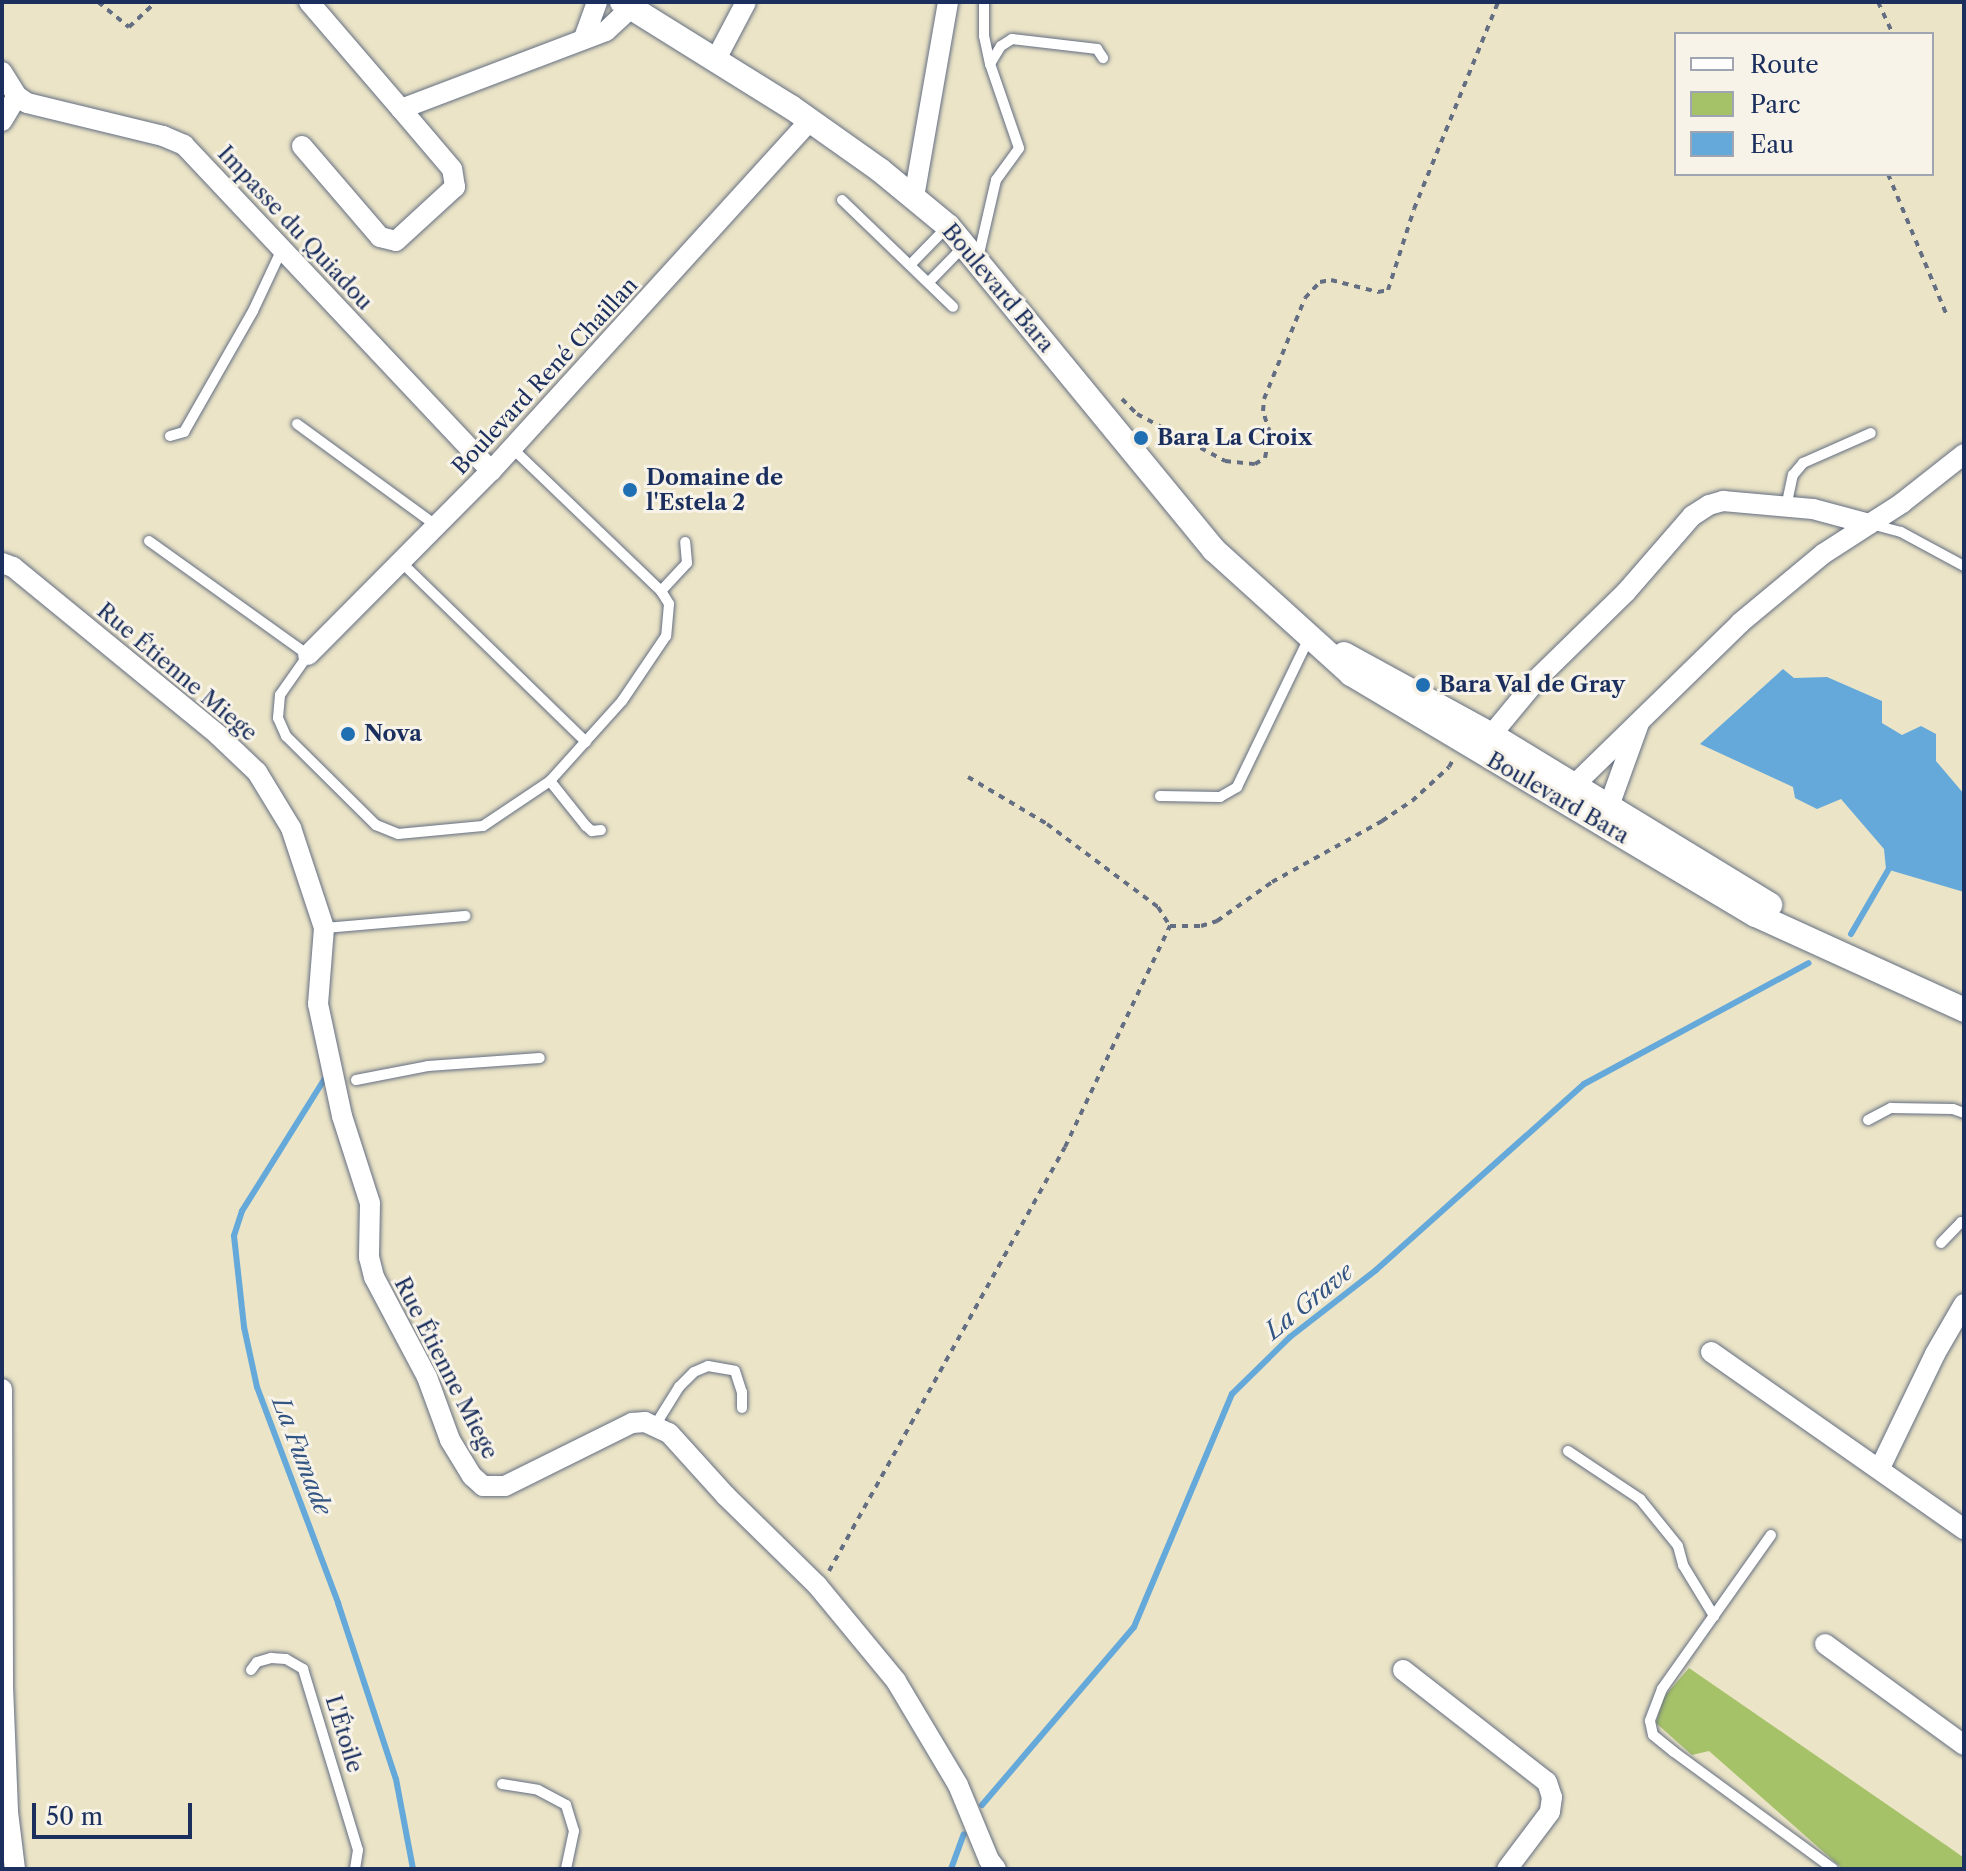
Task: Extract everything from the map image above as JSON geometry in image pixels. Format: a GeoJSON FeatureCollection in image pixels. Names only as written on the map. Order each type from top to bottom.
{"type":"FeatureCollection","features":[{"type":"Feature","properties":{"kind":"street"},"geometry":{"type":"LineString","coordinates":[[302,146],[380,237],[396,241],[455,187],[452,169],[309,2]]}},
{"type":"Feature","properties":{"kind":"street"},"geometry":{"type":"LineString","coordinates":[[584,38],[597,2]]}},
{"type":"Feature","properties":{"kind":"street"},"geometry":{"type":"LineString","coordinates":[[716,59],[746,2]]}},
{"type":"Feature","properties":{"kind":"street"},"geometry":{"type":"LineString","coordinates":[[914,197],[948,2]]}},
{"type":"Feature","properties":{"kind":"street"},"geometry":{"type":"LineString","coordinates":[[401,109],[606,31],[627,5]]}},
{"type":"Feature","properties":{"kind":"street","name":"Boulevard Bara"},"geometry":{"type":"LineString","coordinates":[[627,5],[810,121],[914,197],[948,226],[972,251],[1214,550],[1264,600],[1351,674],[1604,814],[1756,915],[1964,1010]]}},
{"type":"Feature","properties":{"kind":"street"},"geometry":{"type":"LineString","coordinates":[[2,72],[17,96],[2,121]]}},
{"type":"Feature","properties":{"kind":"street","name":"Impasse du Quiadou"},"geometry":{"type":"LineString","coordinates":[[17,96],[27,103],[163,136],[184,145],[491,471]]}},
{"type":"Feature","properties":{"kind":"street","name":"Boulevard René Chaillan"},"geometry":{"type":"LineString","coordinates":[[308,655],[491,471],[810,121]]}},
{"type":"Feature","properties":{"kind":"street"},"geometry":{"type":"LineString","coordinates":[[1567,792],[1740,623],[1823,554],[1934,480],[1964,454]]}},
{"type":"Feature","properties":{"kind":"street"},"geometry":{"type":"LineString","coordinates":[[1478,743],[1540,676],[1626,592],[1692,516],[1723,501],[1813,509],[1869,524]]}},
{"type":"Feature","properties":{"kind":"street","name":"Rue Étienne Miege"},"geometry":{"type":"LineString","coordinates":[[2,563],[13,567],[175,698],[257,772],[291,828],[324,928],[318,1004],[347,1082],[342,1116],[370,1203],[369,1257],[374,1277],[427,1377],[450,1440],[472,1476],[483,1486],[505,1486],[632,1423],[656,1424]]}},
{"type":"Feature","properties":{"kind":"street"},"geometry":{"type":"LineString","coordinates":[[1604,814],[1640,719]]}},
{"type":"Feature","properties":{"kind":"street"},"geometry":{"type":"LineString","coordinates":[[1880,1468],[1935,1354],[1964,1304]]}},
{"type":"Feature","properties":{"kind":"street"},"geometry":{"type":"LineString","coordinates":[[1711,1352],[1964,1529]]}},
{"type":"Feature","properties":{"kind":"street"},"geometry":{"type":"LineString","coordinates":[[2,1389],[3,1686],[8,1812],[15,1869]]}},
{"type":"Feature","properties":{"kind":"street"},"geometry":{"type":"LineString","coordinates":[[656,1424],[675,1438],[726,1496],[817,1585],[896,1681],[958,1785],[989,1860],[996,1869]]}},
{"type":"Feature","properties":{"kind":"street"},"geometry":{"type":"LineString","coordinates":[[1825,1644],[1964,1745]]}},
{"type":"Feature","properties":{"kind":"street"},"geometry":{"type":"LineString","coordinates":[[1403,1670],[1547,1782],[1552,1797],[1550,1812],[1507,1869]]}},
{"type":"Feature","properties":{"kind":"lane"},"geometry":{"type":"LineString","coordinates":[[929,282],[972,251],[996,180],[1019,148],[990,64],[984,36],[984,2]]}},
{"type":"Feature","properties":{"kind":"lane"},"geometry":{"type":"LineString","coordinates":[[990,64],[1001,46],[1012,39],[1097,49],[1103,58]]}},
{"type":"Feature","properties":{"kind":"lane"},"geometry":{"type":"LineString","coordinates":[[842,200],[953,307]]}},
{"type":"Feature","properties":{"kind":"lane"},"geometry":{"type":"LineString","coordinates":[[910,265],[948,226]]}},
{"type":"Feature","properties":{"kind":"lane"},"geometry":{"type":"LineString","coordinates":[[170,436],[184,432],[253,311],[282,249]]}},
{"type":"Feature","properties":{"kind":"lane"},"geometry":{"type":"LineString","coordinates":[[297,424],[437,526]]}},
{"type":"Feature","properties":{"kind":"lane"},"geometry":{"type":"LineString","coordinates":[[1786,507],[1793,475],[1803,463],[1871,433]]}},
{"type":"Feature","properties":{"kind":"lane"},"geometry":{"type":"LineString","coordinates":[[149,541],[308,655],[280,695],[278,718],[286,736],[376,825],[398,834],[483,826],[550,781],[622,701],[666,636],[669,604],[661,591],[512,448]]}},
{"type":"Feature","properties":{"kind":"lane"},"geometry":{"type":"LineString","coordinates":[[1869,524],[1901,532],[1964,566]]}},
{"type":"Feature","properties":{"kind":"lane"},"geometry":{"type":"LineString","coordinates":[[661,591],[687,563],[685,542]]}},
{"type":"Feature","properties":{"kind":"lane"},"geometry":{"type":"LineString","coordinates":[[401,562],[586,742]]}},
{"type":"Feature","properties":{"kind":"lane"},"geometry":{"type":"LineString","coordinates":[[1160,796],[1220,797],[1237,787],[1313,639]]}},
{"type":"Feature","properties":{"kind":"lane"},"geometry":{"type":"LineString","coordinates":[[550,781],[586,826],[592,831],[601,830]]}},
{"type":"Feature","properties":{"kind":"lane"},"geometry":{"type":"LineString","coordinates":[[324,928],[465,916]]}},
{"type":"Feature","properties":{"kind":"lane"},"geometry":{"type":"LineString","coordinates":[[347,1082],[428,1066],[540,1058]]}},
{"type":"Feature","properties":{"kind":"lane"},"geometry":{"type":"LineString","coordinates":[[1868,1120],[1891,1108],[1953,1109],[1964,1113]]}},
{"type":"Feature","properties":{"kind":"lane"},"geometry":{"type":"LineString","coordinates":[[1941,1243],[1961,1222],[1964,1223]]}},
{"type":"Feature","properties":{"kind":"lane"},"geometry":{"type":"LineString","coordinates":[[656,1424],[679,1387],[694,1372],[708,1366],[735,1371],[742,1392],[742,1408]]}},
{"type":"Feature","properties":{"kind":"lane"},"geometry":{"type":"LineString","coordinates":[[1568,1451],[1640,1499],[1678,1546],[1683,1565],[1714,1616]]}},
{"type":"Feature","properties":{"kind":"lane"},"geometry":{"type":"LineString","coordinates":[[1771,1535],[1654,1705],[1650,1721],[1653,1735],[1833,1869]]}},
{"type":"Feature","properties":{"kind":"lane","name":"L'Étoile"},"geometry":{"type":"LineString","coordinates":[[251,1670],[257,1662],[271,1658],[286,1659],[303,1669],[358,1850],[355,1869]]}},
{"type":"Feature","properties":{"kind":"lane"},"geometry":{"type":"LineString","coordinates":[[502,1784],[538,1790],[566,1805],[574,1831],[566,1869]]}},
{"type":"Feature","properties":{"kind":"path"},"geometry":{"type":"LineString","coordinates":[[98,2],[129,27],[156,2]]}},
{"type":"Feature","properties":{"kind":"path"},"geometry":{"type":"LineString","coordinates":[[1117,394],[1137,414],[1225,461],[1255,464],[1265,458],[1270,433],[1263,411],[1264,399],[1305,298],[1320,282],[1331,280],[1378,292],[1388,290],[1414,209],[1498,2]]}},
{"type":"Feature","properties":{"kind":"path"},"geometry":{"type":"LineString","coordinates":[[1878,2],[1892,32]]}},
{"type":"Feature","properties":{"kind":"path"},"geometry":{"type":"LineString","coordinates":[[1889,176],[1947,316]]}},
{"type":"Feature","properties":{"kind":"path"},"geometry":{"type":"LineString","coordinates":[[1170,926],[1201,926],[1217,921],[1272,882],[1382,821],[1478,743]]}},
{"type":"Feature","properties":{"kind":"path"},"geometry":{"type":"LineString","coordinates":[[968,777],[1047,824],[1158,907],[1170,926]]}},
{"type":"Feature","properties":{"kind":"path"},"geometry":{"type":"LineString","coordinates":[[817,1585],[829,1571],[1065,1147],[1170,926]]}},
{"type":"Feature","properties":{"kind":"green space"},"geometry":{"type":"Polygon","coordinates":[[[1689,1668],[1964,1858],[1964,1869],[1843,1869],[1709,1751],[1692,1755],[1656,1723],[1663,1698],[1689,1668]]]}},
{"type":"Feature","properties":{"kind":"water"},"geometry":{"type":"Polygon","coordinates":[[[1783,669],[1794,678],[1827,677],[1882,701],[1882,723],[1902,735],[1921,726],[1936,734],[1936,761],[1964,794],[1964,892],[1886,869],[1884,849],[1841,799],[1817,809],[1795,798],[1793,787],[1700,744],[1783,669]]]}},
{"type":"Feature","properties":{"kind":"waterway","name":"La Grave"},"geometry":{"type":"LineString","coordinates":[[1851,934],[1890,867]]}},
{"type":"Feature","properties":{"kind":"waterway","name":"La Grave"},"geometry":{"type":"LineString","coordinates":[[982,1805],[1134,1627],[1232,1394],[1290,1337],[1376,1270],[1584,1084],[1809,963]]}},
{"type":"Feature","properties":{"kind":"waterway","name":"La Fumade"},"geometry":{"type":"LineString","coordinates":[[327,1075],[242,1211],[234,1236],[244,1327],[257,1387],[338,1603],[396,1779],[413,1869]]}},
{"type":"Feature","properties":{"kind":"waterway","name":"La Grave"},"geometry":{"type":"LineString","coordinates":[[951,1869],[964,1834]]}},
{"type":"Feature","properties":{"kind":"place","name":"Bara La Croix"},"geometry":{"type":"Point","coordinates":[1141,438]}},
{"type":"Feature","properties":{"kind":"place","name":"Domaine de l'Estela 2"},"geometry":{"type":"Point","coordinates":[630,490]}},
{"type":"Feature","properties":{"kind":"place","name":"Bara Val de Gray"},"geometry":{"type":"Point","coordinates":[1423,685]}},
{"type":"Feature","properties":{"kind":"place","name":"Nova"},"geometry":{"type":"Point","coordinates":[348,734]}}]}
